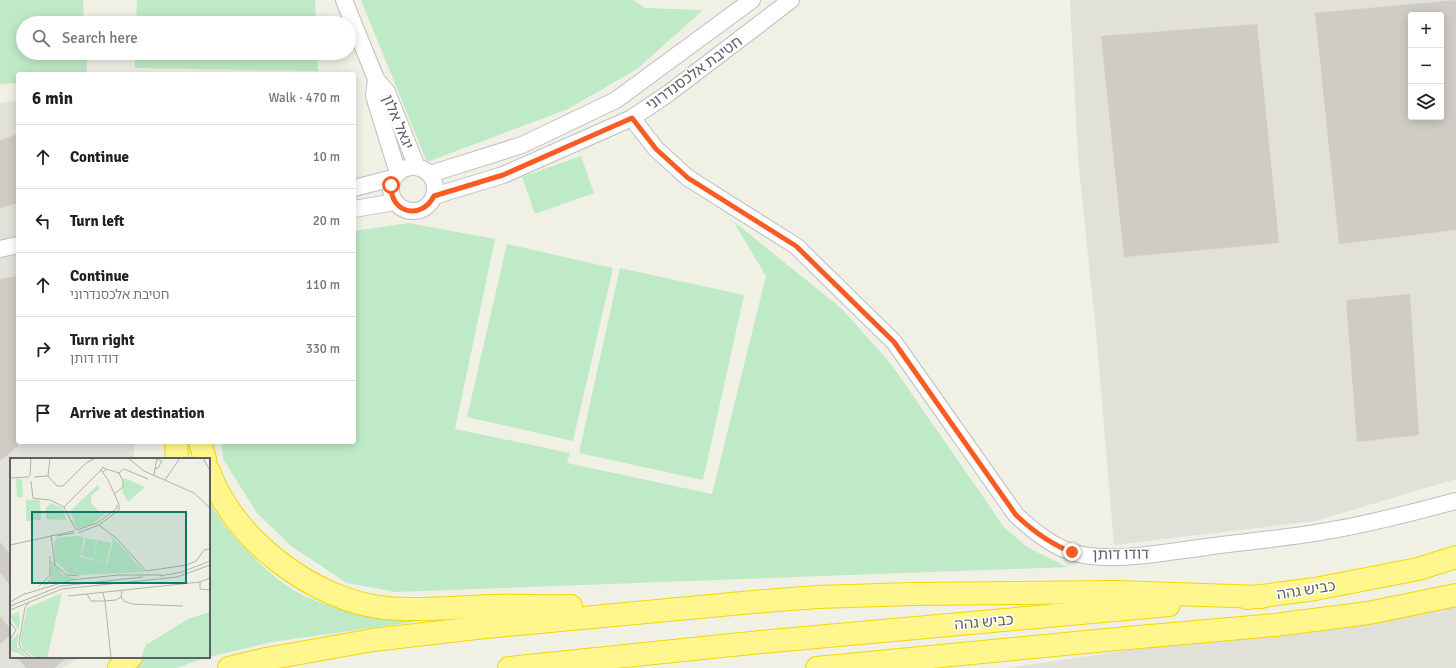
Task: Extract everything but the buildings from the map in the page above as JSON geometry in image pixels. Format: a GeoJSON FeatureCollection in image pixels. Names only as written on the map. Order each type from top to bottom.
{"type":"FeatureCollection","features":[{"type":"Feature","properties":{"kind":"highway"},"geometry":{"type":"LineString","coordinates":[[176,444],[177,458]]}},
{"type":"Feature","properties":{"kind":"highway"},"geometry":{"type":"LineString","coordinates":[[201,444],[205,458]]}},
{"type":"Feature","properties":{"kind":"highway"},"geometry":{"type":"LineString","coordinates":[[210,473],[222,499],[239,524],[258,546],[283,565],[310,582],[334,594],[356,602],[385,608],[413,609],[496,606],[752,602]]}},
{"type":"Feature","properties":{"kind":"highway","name":"כביש גהה"},"geometry":{"type":"LineString","coordinates":[[509,668],[769,641],[1262,597],[1315,589],[1410,570],[1456,557]]}},
{"type":"Feature","properties":{"kind":"highway"},"geometry":{"type":"LineString","coordinates":[[229,668],[322,648],[380,639],[484,627],[817,597],[912,594],[1116,592],[1262,597]]}},
{"type":"Feature","properties":{"kind":"highway","name":"כביש גהה"},"geometry":{"type":"LineString","coordinates":[[817,668],[1121,638],[1275,625],[1368,613],[1456,595]]}},
{"type":"Feature","properties":{"kind":"highway"},"geometry":{"type":"LineString","coordinates":[[119,668],[130,658]]}},
{"type":"Feature","properties":{"kind":"street","name":"יגאל אלון"},"geometry":{"type":"LineString","coordinates":[[344,0],[350,16]]}},
{"type":"Feature","properties":{"kind":"street","name":"חטיבת אלכסנדרוני"},"geometry":{"type":"LineString","coordinates":[[424,171],[522,145],[616,100],[752,0]]}},
{"type":"Feature","properties":{"kind":"street","name":"חטיבת אלכסנדרוני"},"geometry":{"type":"LineString","coordinates":[[434,196],[503,175],[632,118],[669,93],[791,0]]}},
{"type":"Feature","properties":{"kind":"street","name":"יגאל אלון"},"geometry":{"type":"LineString","coordinates":[[356,30],[376,79],[387,92],[424,171]]}},
{"type":"Feature","properties":{"kind":"street","name":"יגאל אלון"},"geometry":{"type":"LineString","coordinates":[[376,79],[374,96],[396,176]]}},
{"type":"Feature","properties":{"kind":"street","name":"דודו דותן"},"geometry":{"type":"LineString","coordinates":[[632,118],[656,149],[688,178],[796,246],[894,342],[1016,515],[1030,529],[1055,546],[1072,552],[1096,556],[1123,557],[1158,554],[1332,530],[1402,515],[1456,501]]}},
{"type":"Feature","properties":{"kind":"street"},"geometry":{"type":"LineString","coordinates":[[404,169],[424,171],[434,181],[436,189],[430,203],[425,208],[417,211],[402,209],[395,202],[391,192],[391,185],[396,176],[404,169]]}},
{"type":"Feature","properties":{"kind":"street"},"geometry":{"type":"LineString","coordinates":[[356,187],[396,176]]}},
{"type":"Feature","properties":{"kind":"street"},"geometry":{"type":"LineString","coordinates":[[356,208],[395,202]]}},
{"type":"Feature","properties":{"kind":"street"},"geometry":{"type":"LineString","coordinates":[[0,249],[16,245]]}},
{"type":"Feature","properties":{"kind":"street"},"geometry":{"type":"LineString","coordinates":[[0,252],[16,250]]}},
{"type":"Feature","properties":{"kind":"shaded area"},"geometry":{"type":"Polygon","coordinates":[[[1070,0],[1456,0],[1456,479],[1315,521],[1114,545],[1097,342],[1078,158],[1070,0]]]}},
{"type":"Feature","properties":{"kind":"shaded area"},"geometry":{"type":"Polygon","coordinates":[[[16,100],[16,444],[135,444],[134,458],[10,458],[10,658],[77,658],[62,668],[0,668],[0,103],[16,100]]]}},
{"type":"Feature","properties":{"kind":"shaded area"},"geometry":{"type":"Polygon","coordinates":[[[1456,602],[1456,668],[1007,668],[1456,602]]]}},
{"type":"Feature","properties":{"kind":"green space"},"geometry":{"type":"Polygon","coordinates":[[[0,0],[83,0],[84,16],[16,16],[16,60],[86,60],[87,72],[16,72],[16,83],[0,84],[0,0]]]}},
{"type":"Feature","properties":{"kind":"green space"},"geometry":{"type":"Polygon","coordinates":[[[137,0],[315,0],[316,16],[136,16],[137,0]]]}},
{"type":"Feature","properties":{"kind":"green space"},"geometry":{"type":"Polygon","coordinates":[[[361,0],[633,0],[645,8],[703,10],[637,69],[568,109],[427,162],[361,0]]]}},
{"type":"Feature","properties":{"kind":"green space"},"geometry":{"type":"Polygon","coordinates":[[[135,60],[317,60],[318,71],[135,68],[135,60]]]}},
{"type":"Feature","properties":{"kind":"green space"},"geometry":{"type":"Polygon","coordinates":[[[581,156],[594,193],[535,214],[522,177],[581,156]]]}},
{"type":"Feature","properties":{"kind":"green space"},"geometry":{"type":"Polygon","coordinates":[[[733,221],[842,309],[891,364],[1004,527],[1027,547],[1067,567],[396,592],[347,583],[291,546],[257,513],[223,459],[221,444],[356,444],[356,231],[408,223],[495,239],[455,429],[570,453],[567,463],[712,494],[766,276],[733,221]]]}},
{"type":"Feature","properties":{"kind":"green space"},"geometry":{"type":"Polygon","coordinates":[[[507,244],[613,268],[573,441],[467,417],[507,244]]]}},
{"type":"Feature","properties":{"kind":"green space"},"geometry":{"type":"Polygon","coordinates":[[[620,268],[744,295],[703,480],[579,453],[620,268]]]}},
{"type":"Feature","properties":{"kind":"green space"},"geometry":{"type":"Polygon","coordinates":[[[210,503],[226,526],[255,559],[281,582],[302,595],[318,602],[351,611],[421,621],[272,642],[210,657],[210,503]]]}},
{"type":"Feature","properties":{"kind":"green space"},"geometry":{"type":"Polygon","coordinates":[[[144,658],[205,658],[176,668],[134,668],[144,658]]]}},
{"type":"Feature","properties":{"kind":"route"},"geometry":{"type":"LineString","coordinates":[[391,185],[393,199],[397,204],[402,209],[417,211],[425,208],[434,196],[503,175],[632,118],[656,149],[688,178],[796,246],[894,342],[1016,515],[1030,529],[1055,546],[1072,552]]}}]}
